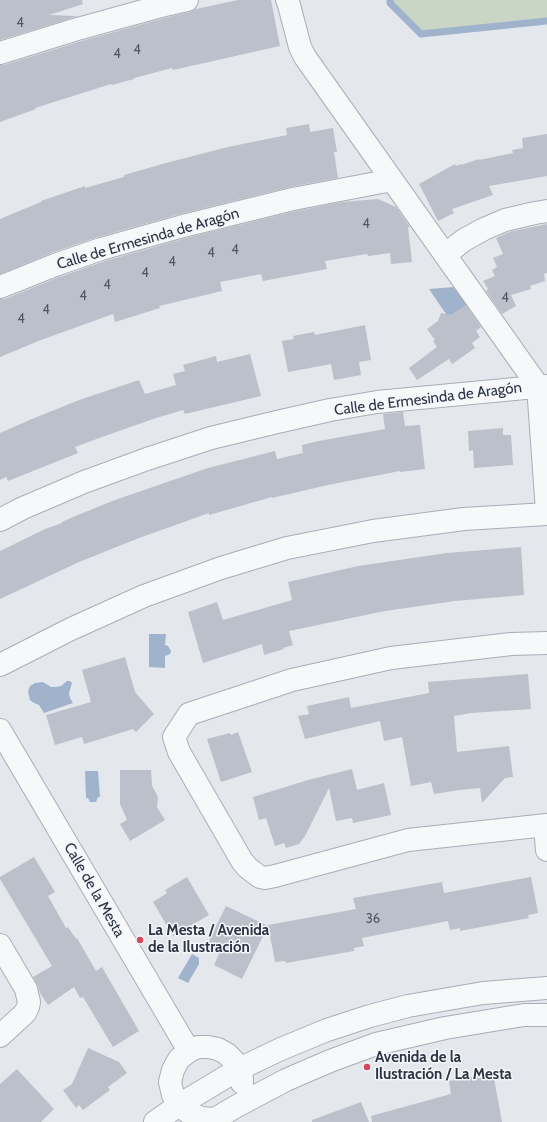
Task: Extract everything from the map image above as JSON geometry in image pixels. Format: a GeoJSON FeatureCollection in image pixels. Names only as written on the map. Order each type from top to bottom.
{"type":"FeatureCollection","features":[{"type":"Feature","properties":{"kind":"street"},"geometry":{"type":"LineString","coordinates":[[0,53],[74,30],[188,0]]}},
{"type":"Feature","properties":{"kind":"street","name":"Calle de Ermesinda de Aragón"},"geometry":{"type":"LineString","coordinates":[[0,666],[71,629],[144,596],[221,568],[287,548],[373,531],[464,519],[547,512],[543,386],[304,57],[287,0]]}},
{"type":"Feature","properties":{"kind":"street","name":"Calle de Ermesinda de Aragón"},"geometry":{"type":"LineString","coordinates":[[0,287],[101,249],[183,226],[293,199],[392,180]]}},
{"type":"Feature","properties":{"kind":"street"},"geometry":{"type":"LineString","coordinates":[[446,254],[464,240],[505,220],[547,211]]}},
{"type":"Feature","properties":{"kind":"street","name":"Calle de Ermesinda de Aragón"},"geometry":{"type":"LineString","coordinates":[[0,520],[23,508],[84,482],[147,459],[211,438],[255,427],[330,410],[378,402],[543,386]]}},
{"type":"Feature","properties":{"kind":"street"},"geometry":{"type":"LineString","coordinates":[[547,643],[511,644],[391,658],[292,680],[189,714],[174,737],[179,752],[242,861],[248,868],[260,877],[265,878],[275,876],[408,840],[546,825],[547,850]]}},
{"type":"Feature","properties":{"kind":"street","name":"Calle de la Mesta"},"geometry":{"type":"LineString","coordinates":[[0,730],[189,1051]]}},
{"type":"Feature","properties":{"kind":"street"},"geometry":{"type":"LineString","coordinates":[[0,944],[26,989],[29,1002],[25,1013],[0,1036]]}},
{"type":"Feature","properties":{"kind":"street"},"geometry":{"type":"LineString","coordinates":[[155,1122],[239,1069],[281,1049],[327,1030],[370,1016],[408,1006],[483,993],[547,988]]}},
{"type":"Feature","properties":{"kind":"street"},"geometry":{"type":"LineString","coordinates":[[235,1107],[241,1089],[242,1079],[239,1069],[231,1057],[218,1049],[198,1047],[189,1051],[179,1059],[173,1070],[170,1082],[173,1095],[179,1106],[189,1113],[212,1121],[286,1080],[330,1060],[376,1044],[445,1028],[524,1016],[547,1015]]}},
{"type":"Feature","properties":{"kind":"green space"},"geometry":{"type":"Polygon","coordinates":[[[390,0],[547,0],[547,21],[421,34],[390,3],[390,0]]]}},
{"type":"Feature","properties":{"kind":"water"},"geometry":{"type":"Polygon","coordinates":[[[454,287],[467,305],[448,317],[429,289],[454,287]]]}},
{"type":"Feature","properties":{"kind":"water"},"geometry":{"type":"Polygon","coordinates":[[[149,634],[166,634],[165,645],[168,646],[171,651],[170,654],[165,656],[165,668],[149,667],[149,634]]]}},
{"type":"Feature","properties":{"kind":"water"},"geometry":{"type":"Polygon","coordinates":[[[67,681],[72,683],[69,693],[73,703],[44,713],[39,705],[30,700],[28,691],[30,686],[35,683],[43,682],[51,687],[56,687],[61,686],[67,681]]]}},
{"type":"Feature","properties":{"kind":"water"},"geometry":{"type":"Polygon","coordinates":[[[85,771],[98,771],[100,797],[98,797],[96,802],[90,802],[88,798],[86,798],[85,771]]]}},
{"type":"Feature","properties":{"kind":"water"},"geometry":{"type":"Polygon","coordinates":[[[192,954],[199,958],[199,964],[188,983],[178,978],[192,954]]]}},
{"type":"Feature","properties":{"kind":"building"},"geometry":{"type":"Polygon","coordinates":[[[0,0],[82,0],[83,4],[49,15],[78,16],[0,40],[0,0]]]}},
{"type":"Feature","properties":{"kind":"building"},"geometry":{"type":"Polygon","coordinates":[[[238,0],[271,0],[280,46],[173,70],[172,68],[112,85],[111,84],[35,108],[36,109],[0,122],[0,65],[190,12],[196,9],[238,0]]]}},
{"type":"Feature","properties":{"kind":"building"},"geometry":{"type":"Polygon","coordinates":[[[309,124],[310,132],[333,128],[337,152],[334,152],[338,178],[290,187],[180,214],[98,237],[51,253],[0,274],[0,219],[41,201],[85,186],[85,188],[124,177],[124,175],[228,147],[287,135],[286,128],[309,124]]]}},
{"type":"Feature","properties":{"kind":"building"},"geometry":{"type":"Polygon","coordinates":[[[547,134],[547,176],[489,186],[493,195],[452,209],[454,213],[438,221],[419,184],[455,164],[456,166],[479,159],[513,153],[512,150],[523,148],[522,138],[547,134]]]}},
{"type":"Feature","properties":{"kind":"building"},"geometry":{"type":"Polygon","coordinates":[[[378,199],[396,207],[410,227],[408,227],[412,262],[391,264],[390,253],[368,256],[367,254],[325,261],[327,269],[263,281],[261,274],[220,282],[222,291],[159,306],[160,308],[115,322],[113,314],[41,340],[0,357],[0,299],[5,299],[59,277],[105,261],[186,238],[296,211],[342,202],[378,199]]]}},
{"type":"Feature","properties":{"kind":"building"},"geometry":{"type":"Polygon","coordinates":[[[547,224],[547,273],[544,274],[545,281],[530,286],[531,289],[511,295],[516,306],[502,314],[486,291],[488,289],[483,281],[495,276],[492,270],[497,267],[493,258],[503,254],[496,238],[509,232],[547,224]]]}},
{"type":"Feature","properties":{"kind":"building"},"geometry":{"type":"Polygon","coordinates":[[[466,305],[481,327],[476,331],[480,337],[472,343],[475,348],[452,364],[449,359],[417,380],[409,368],[437,347],[433,341],[435,340],[427,329],[438,321],[441,313],[451,315],[466,305]]]}},
{"type":"Feature","properties":{"kind":"building"},"geometry":{"type":"Polygon","coordinates":[[[365,325],[371,360],[359,362],[361,375],[334,380],[331,364],[288,372],[282,341],[294,339],[293,336],[314,332],[315,335],[365,325]]]}},
{"type":"Feature","properties":{"kind":"building"},"geometry":{"type":"Polygon","coordinates":[[[250,354],[261,396],[185,414],[183,410],[156,418],[75,447],[78,453],[8,481],[6,477],[0,480],[0,433],[79,400],[139,380],[145,394],[176,385],[173,374],[185,371],[183,365],[216,356],[217,362],[250,354]]]}},
{"type":"Feature","properties":{"kind":"building"},"geometry":{"type":"Polygon","coordinates":[[[403,412],[405,426],[420,425],[425,469],[400,471],[328,485],[272,497],[209,515],[209,513],[139,538],[79,562],[0,599],[0,551],[45,529],[115,500],[208,468],[275,451],[277,459],[303,453],[302,445],[385,429],[383,414],[403,412]]]}},
{"type":"Feature","properties":{"kind":"building"},"geometry":{"type":"Polygon","coordinates":[[[503,428],[503,435],[511,435],[513,465],[474,468],[473,450],[469,451],[468,431],[503,428]]]}},
{"type":"Feature","properties":{"kind":"building"},"geometry":{"type":"Polygon","coordinates":[[[521,547],[524,595],[455,601],[385,611],[289,631],[293,645],[264,655],[262,644],[203,663],[188,612],[217,602],[223,620],[292,600],[288,582],[358,566],[447,553],[521,547]]]}},
{"type":"Feature","properties":{"kind":"building"},"geometry":{"type":"Polygon","coordinates":[[[125,657],[135,692],[154,714],[136,732],[133,729],[84,744],[82,737],[55,745],[46,715],[91,702],[82,670],[125,657]]]}},
{"type":"Feature","properties":{"kind":"building"},"geometry":{"type":"Polygon","coordinates":[[[528,674],[531,709],[471,713],[454,716],[457,752],[509,746],[513,777],[505,778],[482,803],[480,788],[434,794],[431,782],[411,786],[402,737],[384,741],[380,721],[305,739],[298,716],[309,714],[307,706],[349,697],[351,708],[429,693],[428,682],[528,674]]]}},
{"type":"Feature","properties":{"kind":"building"},"geometry":{"type":"Polygon","coordinates":[[[238,732],[252,772],[221,782],[207,739],[230,733],[231,735],[238,732]]]}},
{"type":"Feature","properties":{"kind":"building"},"geometry":{"type":"Polygon","coordinates":[[[352,769],[357,790],[384,783],[391,815],[353,823],[352,818],[336,821],[329,788],[305,836],[299,844],[286,848],[284,843],[275,846],[266,818],[259,820],[253,797],[308,780],[352,769]]]}},
{"type":"Feature","properties":{"kind":"building"},"geometry":{"type":"Polygon","coordinates":[[[120,770],[151,770],[152,786],[158,798],[157,807],[165,820],[130,841],[120,824],[127,820],[120,804],[120,770]]]}},
{"type":"Feature","properties":{"kind":"building"},"geometry":{"type":"Polygon","coordinates":[[[34,857],[55,892],[48,896],[66,928],[68,927],[76,939],[77,938],[96,971],[102,967],[139,1031],[113,1047],[83,997],[80,998],[74,987],[48,1005],[40,993],[33,977],[52,966],[0,877],[34,857]]]}},
{"type":"Feature","properties":{"kind":"building"},"geometry":{"type":"Polygon","coordinates":[[[187,877],[209,915],[173,936],[153,902],[167,893],[165,890],[187,877]]]}},
{"type":"Feature","properties":{"kind":"building"},"geometry":{"type":"Polygon","coordinates":[[[531,877],[538,913],[528,915],[529,918],[460,931],[460,928],[450,930],[448,921],[362,938],[364,946],[354,948],[354,951],[286,963],[285,961],[275,962],[268,925],[356,909],[353,898],[442,882],[444,893],[531,877]]]}},
{"type":"Feature","properties":{"kind":"building"},"geometry":{"type":"Polygon","coordinates":[[[226,906],[268,926],[242,979],[214,965],[219,954],[206,947],[226,906]]]}},
{"type":"Feature","properties":{"kind":"building"},"geometry":{"type":"Polygon","coordinates":[[[88,1048],[119,1062],[127,1073],[108,1087],[110,1090],[83,1110],[79,1105],[76,1108],[63,1090],[72,1084],[88,1048]]]}},
{"type":"Feature","properties":{"kind":"building"},"geometry":{"type":"Polygon","coordinates":[[[17,1069],[54,1109],[41,1122],[0,1122],[0,1084],[17,1069]]]}},
{"type":"Feature","properties":{"kind":"building"},"geometry":{"type":"Polygon","coordinates":[[[493,1073],[502,1122],[372,1122],[371,1116],[451,1094],[449,1081],[493,1073]]]}},
{"type":"Feature","properties":{"kind":"building"},"geometry":{"type":"Polygon","coordinates":[[[361,1102],[369,1122],[312,1122],[312,1120],[361,1102]]]}},
{"type":"Feature","properties":{"kind":"waterway"},"geometry":{"type":"LineString","coordinates":[[390,0],[390,3],[421,34],[547,21]]}},
{"type":"Feature","properties":{"kind":"place","name":"La Mesta / Avenida de la Ilustración"},"geometry":{"type":"Point","coordinates":[140,940]}},
{"type":"Feature","properties":{"kind":"place","name":"Avenida de la Ilustración / La Mesta"},"geometry":{"type":"Point","coordinates":[367,1067]}}]}
